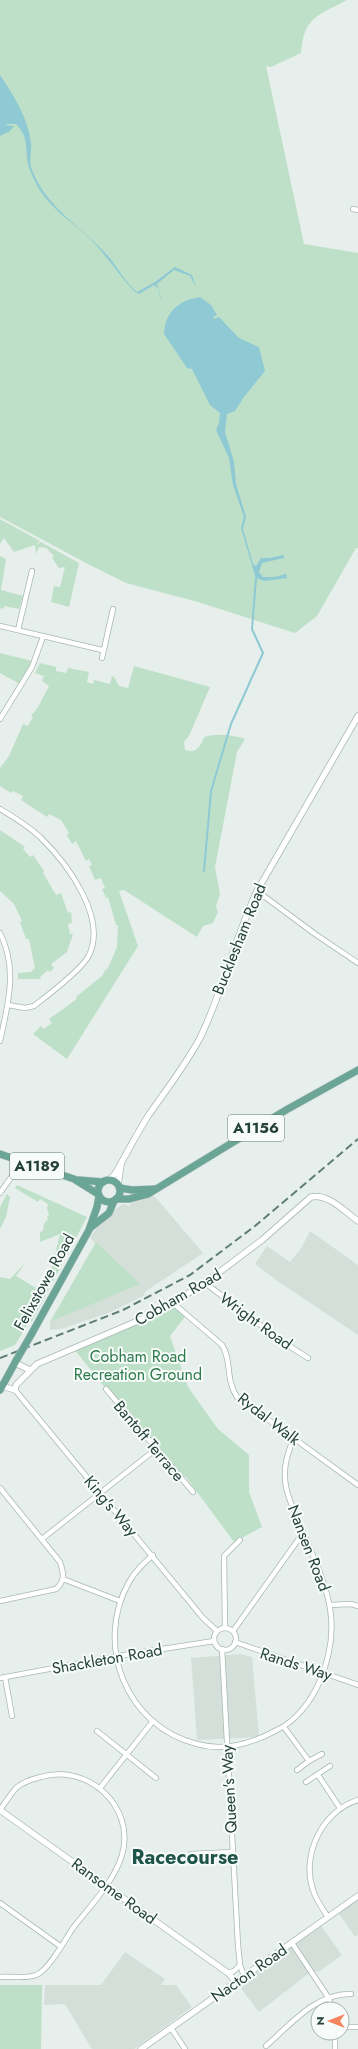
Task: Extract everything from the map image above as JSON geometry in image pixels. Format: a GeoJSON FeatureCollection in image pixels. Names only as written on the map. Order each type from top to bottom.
{"type":"FeatureCollection","features":[{"type":"Feature","properties":{"kind":"main road","name":"A1156"},"geometry":{"type":"LineString","coordinates":[[115,1200],[140,1198],[150,1193],[286,1110],[358,1070]]}},
{"type":"Feature","properties":{"kind":"main road","name":"A1189"},"geometry":{"type":"LineString","coordinates":[[0,1154],[74,1179],[99,1195]]}},
{"type":"Feature","properties":{"kind":"main road","name":"A1189"},"geometry":{"type":"LineString","coordinates":[[74,1179],[106,1181]]}},
{"type":"Feature","properties":{"kind":"main road"},"geometry":{"type":"LineString","coordinates":[[106,1181],[119,1186],[119,1194],[115,1200],[107,1202],[99,1195],[99,1187],[106,1181]]}},
{"type":"Feature","properties":{"kind":"main road","name":"A1156"},"geometry":{"type":"LineString","coordinates":[[119,1186],[132,1190],[155,1189]]}},
{"type":"Feature","properties":{"kind":"main road","name":"Felixstowe Road"},"geometry":{"type":"LineString","coordinates":[[1,1388],[89,1230],[97,1207],[99,1195]]}},
{"type":"Feature","properties":{"kind":"main road","name":"Felixstowe Road"},"geometry":{"type":"LineString","coordinates":[[89,1230],[109,1212],[115,1200]]}},
{"type":"Feature","properties":{"kind":"street"},"geometry":{"type":"LineString","coordinates":[[18,630],[32,571]]}},
{"type":"Feature","properties":{"kind":"street"},"geometry":{"type":"LineString","coordinates":[[102,658],[102,650],[113,609]]}},
{"type":"Feature","properties":{"kind":"street"},"geometry":{"type":"LineString","coordinates":[[0,626],[102,650]]}},
{"type":"Feature","properties":{"kind":"street"},"geometry":{"type":"LineString","coordinates":[[0,719],[32,667],[43,637]]}},
{"type":"Feature","properties":{"kind":"street","name":"Bucklesham Road"},"geometry":{"type":"LineString","coordinates":[[106,1181],[121,1163],[148,1118],[183,1068],[211,1011],[245,916],[257,890],[358,716]]}},
{"type":"Feature","properties":{"kind":"street"},"geometry":{"type":"LineString","coordinates":[[0,809],[40,837],[66,868],[87,903],[93,931],[93,944],[88,958],[81,966],[34,1006],[25,1008],[8,1005]]}},
{"type":"Feature","properties":{"kind":"street"},"geometry":{"type":"LineString","coordinates":[[257,890],[315,934],[358,963]]}},
{"type":"Feature","properties":{"kind":"street"},"geometry":{"type":"LineString","coordinates":[[0,933],[7,950],[11,988],[0,1041]]}},
{"type":"Feature","properties":{"kind":"street"},"geometry":{"type":"LineString","coordinates":[[0,1193],[22,1162]]}},
{"type":"Feature","properties":{"kind":"street","name":"Bucklesham Road"},"geometry":{"type":"LineString","coordinates":[[119,1186],[121,1163]]}},
{"type":"Feature","properties":{"kind":"street","name":"Cobham Road"},"geometry":{"type":"LineString","coordinates":[[15,1390],[16,1385],[37,1364],[154,1314],[205,1283],[262,1240],[311,1197],[318,1195],[325,1197],[358,1221]]}},
{"type":"Feature","properties":{"kind":"street","name":"Wright Road"},"geometry":{"type":"LineString","coordinates":[[205,1283],[283,1342],[308,1358]]}},
{"type":"Feature","properties":{"kind":"street","name":"Rydal Walk"},"geometry":{"type":"LineString","coordinates":[[173,1303],[222,1344],[226,1350],[229,1382],[237,1398],[358,1485]]}},
{"type":"Feature","properties":{"kind":"street"},"geometry":{"type":"LineString","coordinates":[[16,1361],[30,1370]]}},
{"type":"Feature","properties":{"kind":"street"},"geometry":{"type":"LineString","coordinates":[[1,1388],[15,1390]]}},
{"type":"Feature","properties":{"kind":"street","name":"Bantoft Terrace"},"geometry":{"type":"LineString","coordinates":[[106,1389],[193,1492]]}},
{"type":"Feature","properties":{"kind":"street","name":"King's Way"},"geometry":{"type":"LineString","coordinates":[[15,1390],[153,1555],[203,1618],[217,1631]]}},
{"type":"Feature","properties":{"kind":"street","name":"Nansen Road"},"geometry":{"type":"LineString","coordinates":[[153,1555],[130,1580],[120,1601],[115,1635],[116,1656],[120,1674],[126,1688],[138,1706],[153,1722],[181,1739],[209,1747],[227,1748],[263,1738],[284,1727],[307,1704],[324,1673],[331,1640],[330,1605],[326,1586],[286,1488],[286,1460],[294,1439]]}},
{"type":"Feature","properties":{"kind":"street"},"geometry":{"type":"LineString","coordinates":[[42,1539],[156,1449]]}},
{"type":"Feature","properties":{"kind":"street"},"geometry":{"type":"LineString","coordinates":[[0,1488],[60,1562],[64,1573],[63,1579],[56,1589],[0,1602]]}},
{"type":"Feature","properties":{"kind":"street"},"geometry":{"type":"LineString","coordinates":[[233,1631],[225,1628],[217,1631],[214,1641],[222,1649],[231,1647],[235,1642],[233,1631],[304,1533]]}},
{"type":"Feature","properties":{"kind":"street"},"geometry":{"type":"LineString","coordinates":[[225,1628],[224,1556],[240,1540]]}},
{"type":"Feature","properties":{"kind":"street"},"geometry":{"type":"LineString","coordinates":[[63,1579],[120,1601]]}},
{"type":"Feature","properties":{"kind":"street"},"geometry":{"type":"LineString","coordinates":[[330,1605],[351,1604],[358,1606]]}},
{"type":"Feature","properties":{"kind":"street","name":"Shackleton Road"},"geometry":{"type":"LineString","coordinates":[[2,1678],[116,1656],[214,1641]]}},
{"type":"Feature","properties":{"kind":"street","name":"Rands Way"},"geometry":{"type":"LineString","coordinates":[[235,1642],[358,1685]]}},
{"type":"Feature","properties":{"kind":"street","name":"Queen's Way"},"geometry":{"type":"LineString","coordinates":[[222,1649],[232,1852],[240,1965],[244,1976]]}},
{"type":"Feature","properties":{"kind":"street"},"geometry":{"type":"LineString","coordinates":[[2,1678],[12,1716]]}},
{"type":"Feature","properties":{"kind":"street"},"geometry":{"type":"LineString","coordinates":[[100,1788],[153,1722]]}},
{"type":"Feature","properties":{"kind":"street"},"geometry":{"type":"LineString","coordinates":[[284,1727],[309,1761]]}},
{"type":"Feature","properties":{"kind":"street"},"geometry":{"type":"LineString","coordinates":[[97,1731],[156,1778]]}},
{"type":"Feature","properties":{"kind":"street"},"geometry":{"type":"LineString","coordinates":[[297,1770],[322,1754]]}},
{"type":"Feature","properties":{"kind":"street"},"geometry":{"type":"LineString","coordinates":[[306,1782],[330,1766]]}},
{"type":"Feature","properties":{"kind":"street"},"geometry":{"type":"LineString","coordinates":[[0,1810],[17,1788],[34,1779],[49,1774],[70,1774],[93,1783],[111,1800],[118,1812],[124,1837],[122,1853],[118,1866],[106,1885],[60,1946],[46,1968],[40,1973],[30,1976],[0,1976]]}},
{"type":"Feature","properties":{"kind":"street"},"geometry":{"type":"LineString","coordinates":[[318,1775],[340,1808]]}},
{"type":"Feature","properties":{"kind":"street"},"geometry":{"type":"LineString","coordinates":[[328,1917],[313,1890],[310,1880],[310,1861],[317,1837],[327,1821],[340,1808],[358,1800]]}},
{"type":"Feature","properties":{"kind":"street","name":"Ransome Road"},"geometry":{"type":"LineString","coordinates":[[0,1810],[228,1973],[236,1982]]}},
{"type":"Feature","properties":{"kind":"street"},"geometry":{"type":"LineString","coordinates":[[191,1854],[232,1852]]}},
{"type":"Feature","properties":{"kind":"street","name":"Nacton Road"},"geometry":{"type":"LineString","coordinates":[[141,2049],[358,1896]]}},
{"type":"Feature","properties":{"kind":"street"},"geometry":{"type":"LineString","coordinates":[[0,1903],[60,1946]]}},
{"type":"Feature","properties":{"kind":"street"},"geometry":{"type":"LineString","coordinates":[[292,1943],[330,2001]]}},
{"type":"Feature","properties":{"kind":"street"},"geometry":{"type":"LineString","coordinates":[[228,1973],[234,1971],[240,1965]]}},
{"type":"Feature","properties":{"kind":"street"},"geometry":{"type":"LineString","coordinates":[[266,2046],[309,2007],[328,1997],[351,1994]]}},
{"type":"Feature","properties":{"kind":"street"},"geometry":{"type":"LineString","coordinates":[[171,2028],[185,2049]]}},
{"type":"Feature","properties":{"kind":"shaded area"},"geometry":{"type":"Polygon","coordinates":[[[153,1196],[203,1253],[146,1291],[143,1296],[111,1312],[61,1329],[50,1330],[50,1322],[139,1284],[90,1238],[96,1229],[118,1207],[124,1204],[129,1206],[131,1203],[153,1196]]]}},
{"type":"Feature","properties":{"kind":"shaded area"},"geometry":{"type":"Polygon","coordinates":[[[310,1231],[358,1265],[358,1335],[255,1264],[267,1246],[290,1262],[302,1247],[310,1231]]]}},
{"type":"Feature","properties":{"kind":"shaded area"},"geometry":{"type":"Polygon","coordinates":[[[241,1654],[252,1657],[259,1737],[197,1740],[191,1658],[241,1654]]]}},
{"type":"Feature","properties":{"kind":"shaded area"},"geometry":{"type":"Polygon","coordinates":[[[358,1896],[358,1935],[355,1937],[337,1911],[358,1896]]]}},
{"type":"Feature","properties":{"kind":"shaded area"},"geometry":{"type":"Polygon","coordinates":[[[319,1923],[342,1955],[320,1971],[308,1974],[259,2012],[236,1982],[319,1923]]]}},
{"type":"Feature","properties":{"kind":"shaded area"},"geometry":{"type":"Polygon","coordinates":[[[125,1952],[165,1979],[161,1985],[176,1985],[192,2007],[134,2049],[92,2049],[65,2004],[44,2005],[45,1985],[101,1985],[125,1952]]]}},
{"type":"Feature","properties":{"kind":"green space"},"geometry":{"type":"Polygon","coordinates":[[[0,0],[347,0],[320,14],[314,19],[305,32],[301,53],[271,67],[266,66],[304,244],[358,253],[358,548],[356,548],[317,616],[295,633],[198,602],[126,583],[0,517],[0,0]]]}},
{"type":"Feature","properties":{"kind":"green space"},"geometry":{"type":"Polygon","coordinates":[[[0,519],[40,541],[36,545],[41,542],[79,563],[69,607],[51,602],[54,586],[60,587],[65,567],[59,568],[52,558],[54,556],[46,548],[39,547],[36,554],[35,545],[14,552],[4,538],[0,544],[0,519]]]}},
{"type":"Feature","properties":{"kind":"green space"},"geometry":{"type":"Polygon","coordinates":[[[0,556],[6,559],[1,590],[23,596],[19,609],[4,606],[4,609],[0,608],[0,556]]]}},
{"type":"Feature","properties":{"kind":"green space"},"geometry":{"type":"Polygon","coordinates":[[[0,653],[32,661],[20,684],[0,673],[0,653]]]}},
{"type":"Feature","properties":{"kind":"green space"},"geometry":{"type":"Polygon","coordinates":[[[40,663],[56,667],[56,671],[66,673],[68,668],[89,672],[87,682],[93,684],[94,680],[110,684],[112,676],[119,686],[128,688],[134,666],[210,687],[189,736],[184,742],[185,750],[195,750],[200,746],[204,737],[214,735],[235,736],[245,739],[237,752],[215,867],[220,894],[216,906],[218,912],[213,923],[203,926],[197,937],[124,890],[119,891],[138,946],[67,1059],[33,1034],[41,1026],[44,1029],[52,1023],[49,1019],[77,999],[76,997],[102,976],[106,969],[107,970],[117,947],[118,925],[116,925],[108,897],[106,898],[102,889],[105,888],[101,878],[95,880],[89,866],[92,865],[89,859],[86,861],[76,841],[72,844],[67,835],[69,833],[61,820],[49,814],[47,817],[21,800],[23,796],[13,791],[11,793],[0,786],[0,768],[9,756],[23,724],[28,726],[33,717],[31,716],[38,707],[49,686],[42,681],[44,676],[35,673],[40,663]]]}},
{"type":"Feature","properties":{"kind":"green space"},"geometry":{"type":"Polygon","coordinates":[[[0,830],[25,847],[23,849],[30,857],[33,855],[44,871],[43,873],[56,895],[61,893],[68,913],[71,912],[72,923],[68,924],[70,934],[73,934],[67,952],[51,964],[54,968],[50,972],[48,970],[40,977],[41,979],[18,979],[18,973],[31,972],[35,968],[29,939],[26,939],[20,922],[22,921],[14,904],[0,891],[0,830]]]}},
{"type":"Feature","properties":{"kind":"green space"},"geometry":{"type":"Polygon","coordinates":[[[17,1185],[87,1217],[32,1321],[27,1325],[15,1345],[0,1351],[0,1277],[10,1279],[25,1263],[16,1276],[38,1289],[52,1267],[60,1234],[40,1242],[40,1232],[43,1231],[44,1224],[49,1215],[47,1208],[48,1204],[40,1199],[38,1202],[15,1188],[17,1185]]]}},
{"type":"Feature","properties":{"kind":"green space"},"geometry":{"type":"Polygon","coordinates":[[[7,1194],[10,1197],[6,1217],[0,1229],[0,1207],[7,1194]]]}},
{"type":"Feature","properties":{"kind":"green space"},"geometry":{"type":"Polygon","coordinates":[[[96,1242],[140,1284],[50,1322],[96,1242]]]}},
{"type":"Feature","properties":{"kind":"green space","name":"Cobham Road Recreation Ground"},"geometry":{"type":"Polygon","coordinates":[[[173,1303],[187,1314],[170,1336],[188,1387],[218,1429],[249,1455],[249,1492],[262,1527],[234,1542],[186,1477],[180,1474],[106,1389],[74,1349],[173,1303]]]}},
{"type":"Feature","properties":{"kind":"green space"},"geometry":{"type":"Polygon","coordinates":[[[0,1985],[42,1985],[41,2049],[0,2049],[0,1985]]]}},
{"type":"Feature","properties":{"kind":"water"},"geometry":{"type":"Polygon","coordinates":[[[0,75],[24,116],[31,143],[31,167],[37,181],[54,205],[98,245],[137,292],[155,282],[175,267],[192,275],[196,287],[190,276],[174,270],[157,284],[161,298],[165,304],[160,297],[158,288],[154,285],[139,294],[135,292],[92,241],[49,202],[39,189],[30,170],[26,142],[20,129],[16,124],[6,124],[14,126],[10,131],[0,136],[0,75]]]}},
{"type":"Feature","properties":{"kind":"water"},"geometry":{"type":"Polygon","coordinates":[[[200,297],[211,305],[217,315],[213,317],[214,319],[219,317],[239,338],[259,347],[265,371],[235,411],[227,414],[225,432],[234,462],[236,484],[246,517],[243,529],[253,564],[256,566],[261,558],[284,555],[284,558],[262,563],[259,572],[263,577],[274,577],[286,574],[287,578],[264,581],[257,578],[257,582],[241,528],[244,517],[233,485],[229,458],[216,430],[219,423],[220,413],[210,405],[192,369],[187,368],[164,334],[167,319],[174,308],[186,301],[200,297]]]}},
{"type":"Feature","properties":{"kind":"waterway"},"geometry":{"type":"LineString","coordinates":[[204,871],[211,791],[231,724],[263,653],[252,629],[256,578]]}},
{"type":"Feature","properties":{"kind":"railway"},"geometry":{"type":"LineString","coordinates":[[0,1358],[123,1310],[190,1275],[255,1226],[358,1139]]}},
{"type":"Feature","properties":{"kind":"district","name":"Racecourse"},"geometry":{"type":"Point","coordinates":[185,1857]}}]}
